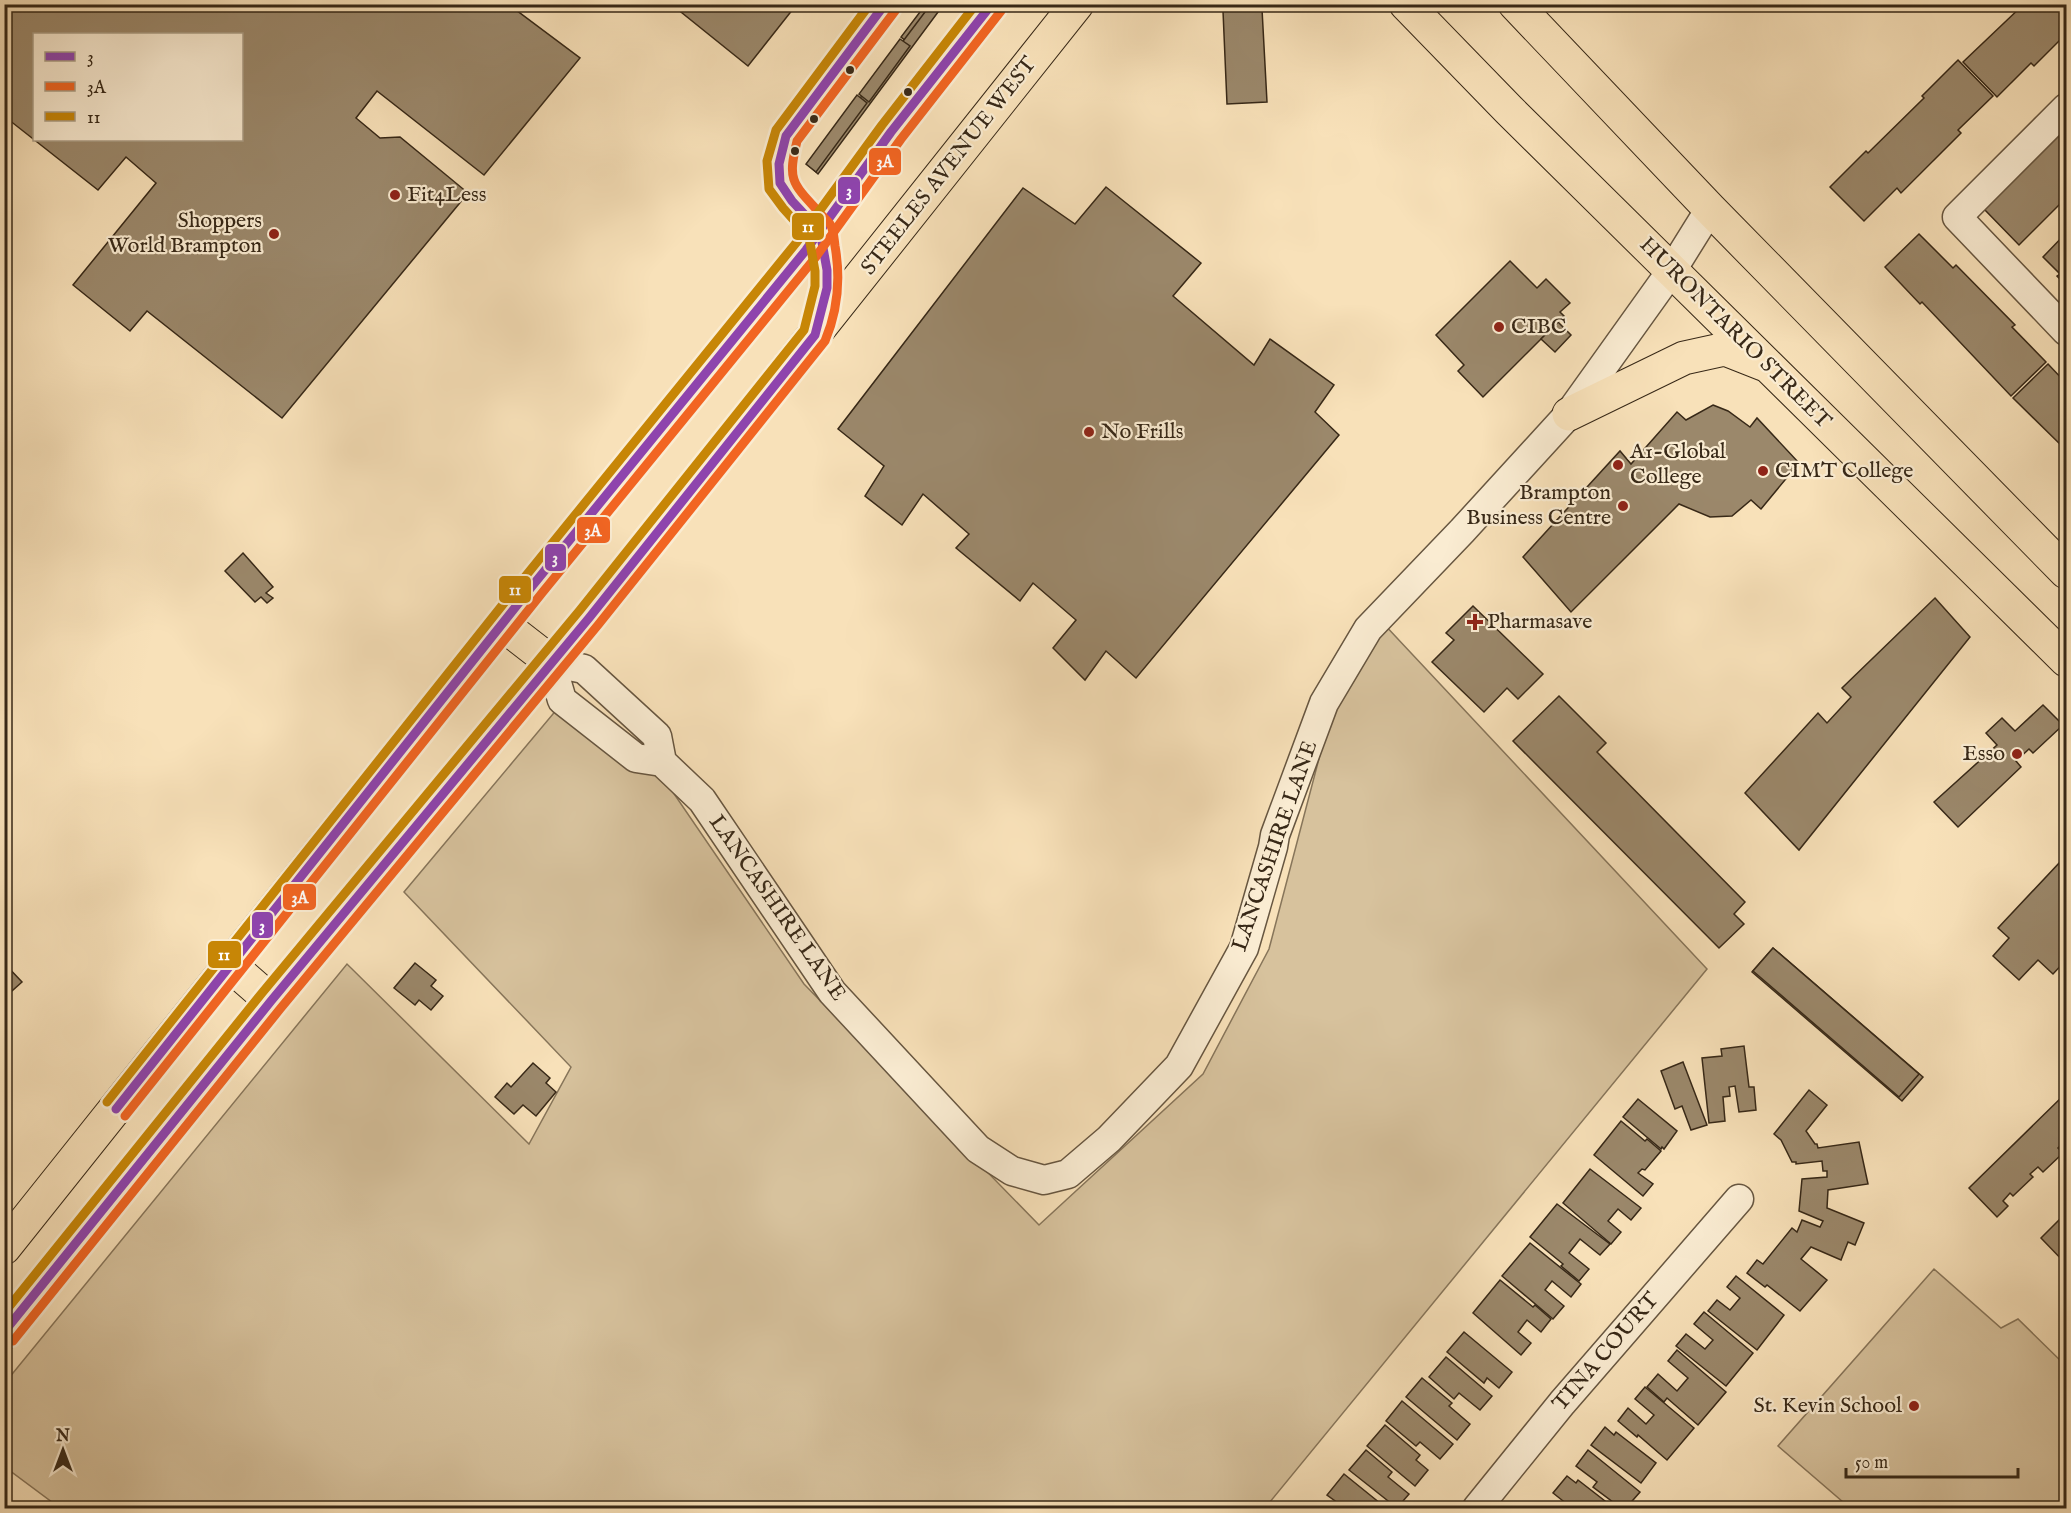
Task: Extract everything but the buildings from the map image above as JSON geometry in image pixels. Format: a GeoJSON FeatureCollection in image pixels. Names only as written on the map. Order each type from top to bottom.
{"type":"FeatureCollection","features":[{"type":"Feature","properties":{"kind":"main road"},"geometry":{"type":"LineString","coordinates":[[4,1248],[502,624],[820,231],[891,132],[992,4]]}},
{"type":"Feature","properties":{"kind":"main road","name":"STEELES AVENUE WEST"},"geometry":{"type":"LineString","coordinates":[[4,1333],[271,1001],[552,662],[750,418],[1077,4]]}},
{"type":"Feature","properties":{"kind":"main road","name":"HURONTARIO STREET"},"geometry":{"type":"LineString","coordinates":[[1406,4],[1509,110],[2067,660]]}},
{"type":"Feature","properties":{"kind":"main road"},"geometry":{"type":"LineString","coordinates":[[1515,4],[1710,209],[2067,572]]}},
{"type":"Feature","properties":{"kind":"main road"},"geometry":{"type":"LineString","coordinates":[[815,335],[824,308],[827,288],[827,270],[820,231]]}},
{"type":"Feature","properties":{"kind":"main road"},"geometry":{"type":"LineString","coordinates":[[1569,414],[1684,358],[1725,349],[1768,366]]}},
{"type":"Feature","properties":{"kind":"main road"},"geometry":{"type":"LineString","coordinates":[[502,624],[552,662]]}},
{"type":"Feature","properties":{"kind":"main road"},"geometry":{"type":"LineString","coordinates":[[231,965],[271,1001]]}},
{"type":"Feature","properties":{"kind":"street"},"geometry":{"type":"LineString","coordinates":[[2067,108],[1957,217],[2067,331]]}},
{"type":"Feature","properties":{"kind":"street","name":"LANCASHIRE LANE"},"geometry":{"type":"LineString","coordinates":[[552,662],[584,669],[657,736],[662,762],[702,800],[832,992],[978,1149],[1012,1171],[1044,1180],[1065,1176],[1109,1139],[1179,1066],[1244,948],[1275,835],[1324,703],[1368,629],[1569,414],[1672,270],[1710,209]]}},
{"type":"Feature","properties":{"kind":"street","name":"TINA COURT"},"geometry":{"type":"LineString","coordinates":[[1477,1509],[1562,1403],[1739,1199]]}},
{"type":"Feature","properties":{"kind":"shaded area"},"geometry":{"type":"Polygon","coordinates":[[[1382,622],[1707,969],[1265,1508],[60,1508],[5,1467],[4,1384],[347,964],[529,1144],[571,1067],[404,892],[568,696],[666,782],[804,984],[1039,1225],[1203,1074],[1269,949],[1337,690],[1382,622]]]}},
{"type":"Feature","properties":{"kind":"shaded area","name":"St. Kevin School"},"geometry":{"type":"Polygon","coordinates":[[[1934,1269],[2001,1328],[2018,1319],[2066,1366],[2066,1508],[1850,1508],[1778,1446],[1934,1269]]]}},
{"type":"Feature","properties":{"kind":"transit line","name":"11"},"geometry":{"type":"LineString","coordinates":[[4,1313],[262,993],[580,610],[804,330],[815,286],[815,271],[809,237],[769,189],[767,161],[776,130],[870,4]]}},
{"type":"Feature","properties":{"kind":"transit line","name":"3"},"geometry":{"type":"LineString","coordinates":[[4,1332],[271,1001],[589,618],[815,335],[827,288],[827,270],[820,231],[792,201],[780,183],[779,164],[786,136],[885,4]]}},
{"type":"Feature","properties":{"kind":"transit line","name":"11"},"geometry":{"type":"LineString","coordinates":[[107,1102],[524,578],[796,243],[882,125],[976,4]]}},
{"type":"Feature","properties":{"kind":"transit line","name":"3"},"geometry":{"type":"LineString","coordinates":[[116,1109],[533,585],[806,250],[891,132],[992,4]]}},
{"type":"Feature","properties":{"kind":"transit line","name":"3A"},"geometry":{"type":"LineString","coordinates":[[13,1341],[280,1009],[598,625],[825,341],[833,318],[837,295],[838,271],[834,235],[830,224],[797,186],[793,172],[794,154],[797,141],[895,11]]}},
{"type":"Feature","properties":{"kind":"transit line","name":"3A"},"geometry":{"type":"LineString","coordinates":[[125,1116],[542,593],[815,258],[901,139],[1001,11]]}},
{"type":"Feature","properties":{"kind":"place","name":"Fit4Less"},"geometry":{"type":"Point","coordinates":[395,195]}},
{"type":"Feature","properties":{"kind":"place","name":"Shoppers World Brampton"},"geometry":{"type":"Point","coordinates":[274,234]}},
{"type":"Feature","properties":{"kind":"place","name":"CIBC"},"geometry":{"type":"Point","coordinates":[1499,327]}},
{"type":"Feature","properties":{"kind":"place","name":"No Frills"},"geometry":{"type":"Point","coordinates":[1089,432]}},
{"type":"Feature","properties":{"kind":"place","name":"A1-Global College"},"geometry":{"type":"Point","coordinates":[1618,465]}},
{"type":"Feature","properties":{"kind":"place","name":"CIMT College"},"geometry":{"type":"Point","coordinates":[1763,471]}},
{"type":"Feature","properties":{"kind":"place","name":"Brampton Business Centre"},"geometry":{"type":"Point","coordinates":[1623,506]}},
{"type":"Feature","properties":{"kind":"place","name":"Pharmasave"},"geometry":{"type":"Point","coordinates":[1475,622]}},
{"type":"Feature","properties":{"kind":"place","name":"Esso"},"geometry":{"type":"Point","coordinates":[2017,754]}},
{"type":"Feature","properties":{"kind":"place","name":"St. Kevin School"},"geometry":{"type":"Point","coordinates":[1914,1406]}}]}
